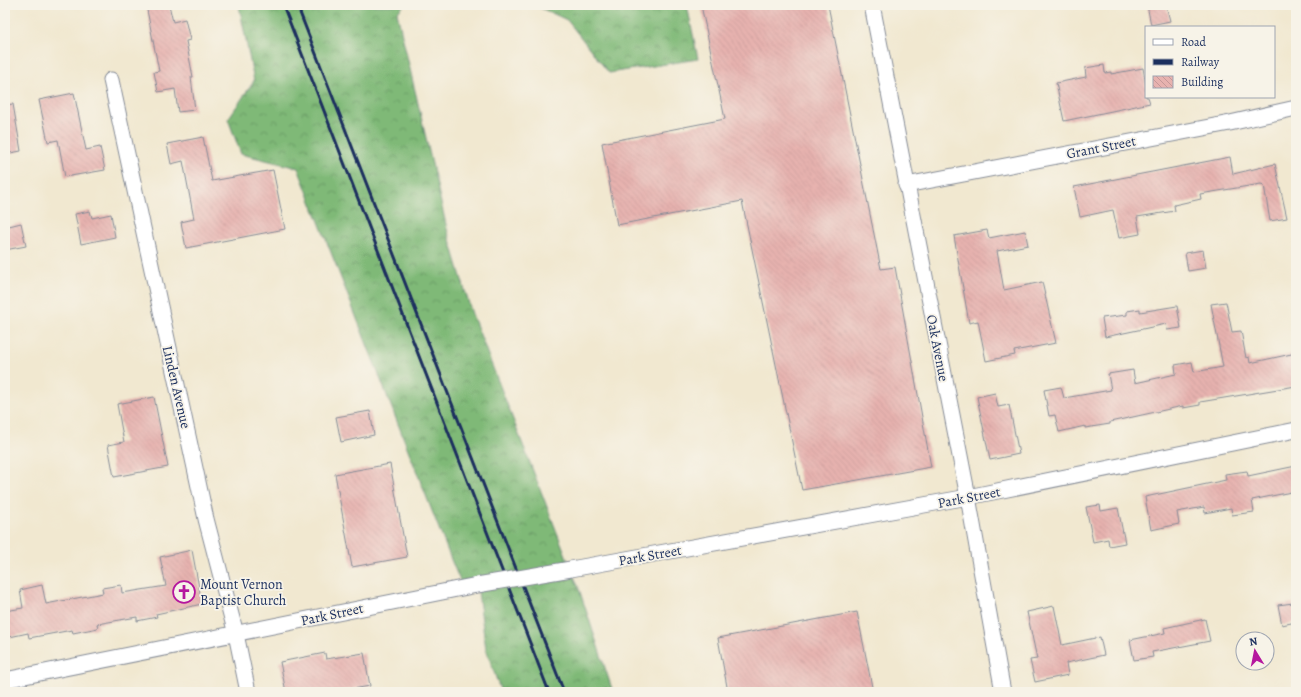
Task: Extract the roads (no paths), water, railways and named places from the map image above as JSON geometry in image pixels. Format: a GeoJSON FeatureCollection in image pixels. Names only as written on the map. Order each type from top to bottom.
{"type":"FeatureCollection","features":[{"type":"Feature","properties":{"kind":"street","name":"Oak Avenue"},"geometry":{"type":"LineString","coordinates":[[872,5],[968,498],[1003,692]]}},
{"type":"Feature","properties":{"kind":"street","name":"Linden Avenue"},"geometry":{"type":"LineString","coordinates":[[111,80],[206,519],[236,634],[248,692]]}},
{"type":"Feature","properties":{"kind":"street","name":"Grant Street"},"geometry":{"type":"LineString","coordinates":[[906,185],[1230,123],[1296,108]]}},
{"type":"Feature","properties":{"kind":"street","name":"Park Street"},"geometry":{"type":"LineString","coordinates":[[9,684],[337,612],[477,585],[968,498],[1296,430]]}},
{"type":"Feature","properties":{"kind":"railway"},"geometry":{"type":"LineString","coordinates":[[283,5],[549,692]]}},
{"type":"Feature","properties":{"kind":"railway"},"geometry":{"type":"LineString","coordinates":[[297,5],[564,692]]}},
{"type":"Feature","properties":{"kind":"place","name":"Mount Vernon Baptist Church"},"geometry":{"type":"Point","coordinates":[184,592]}}]}
